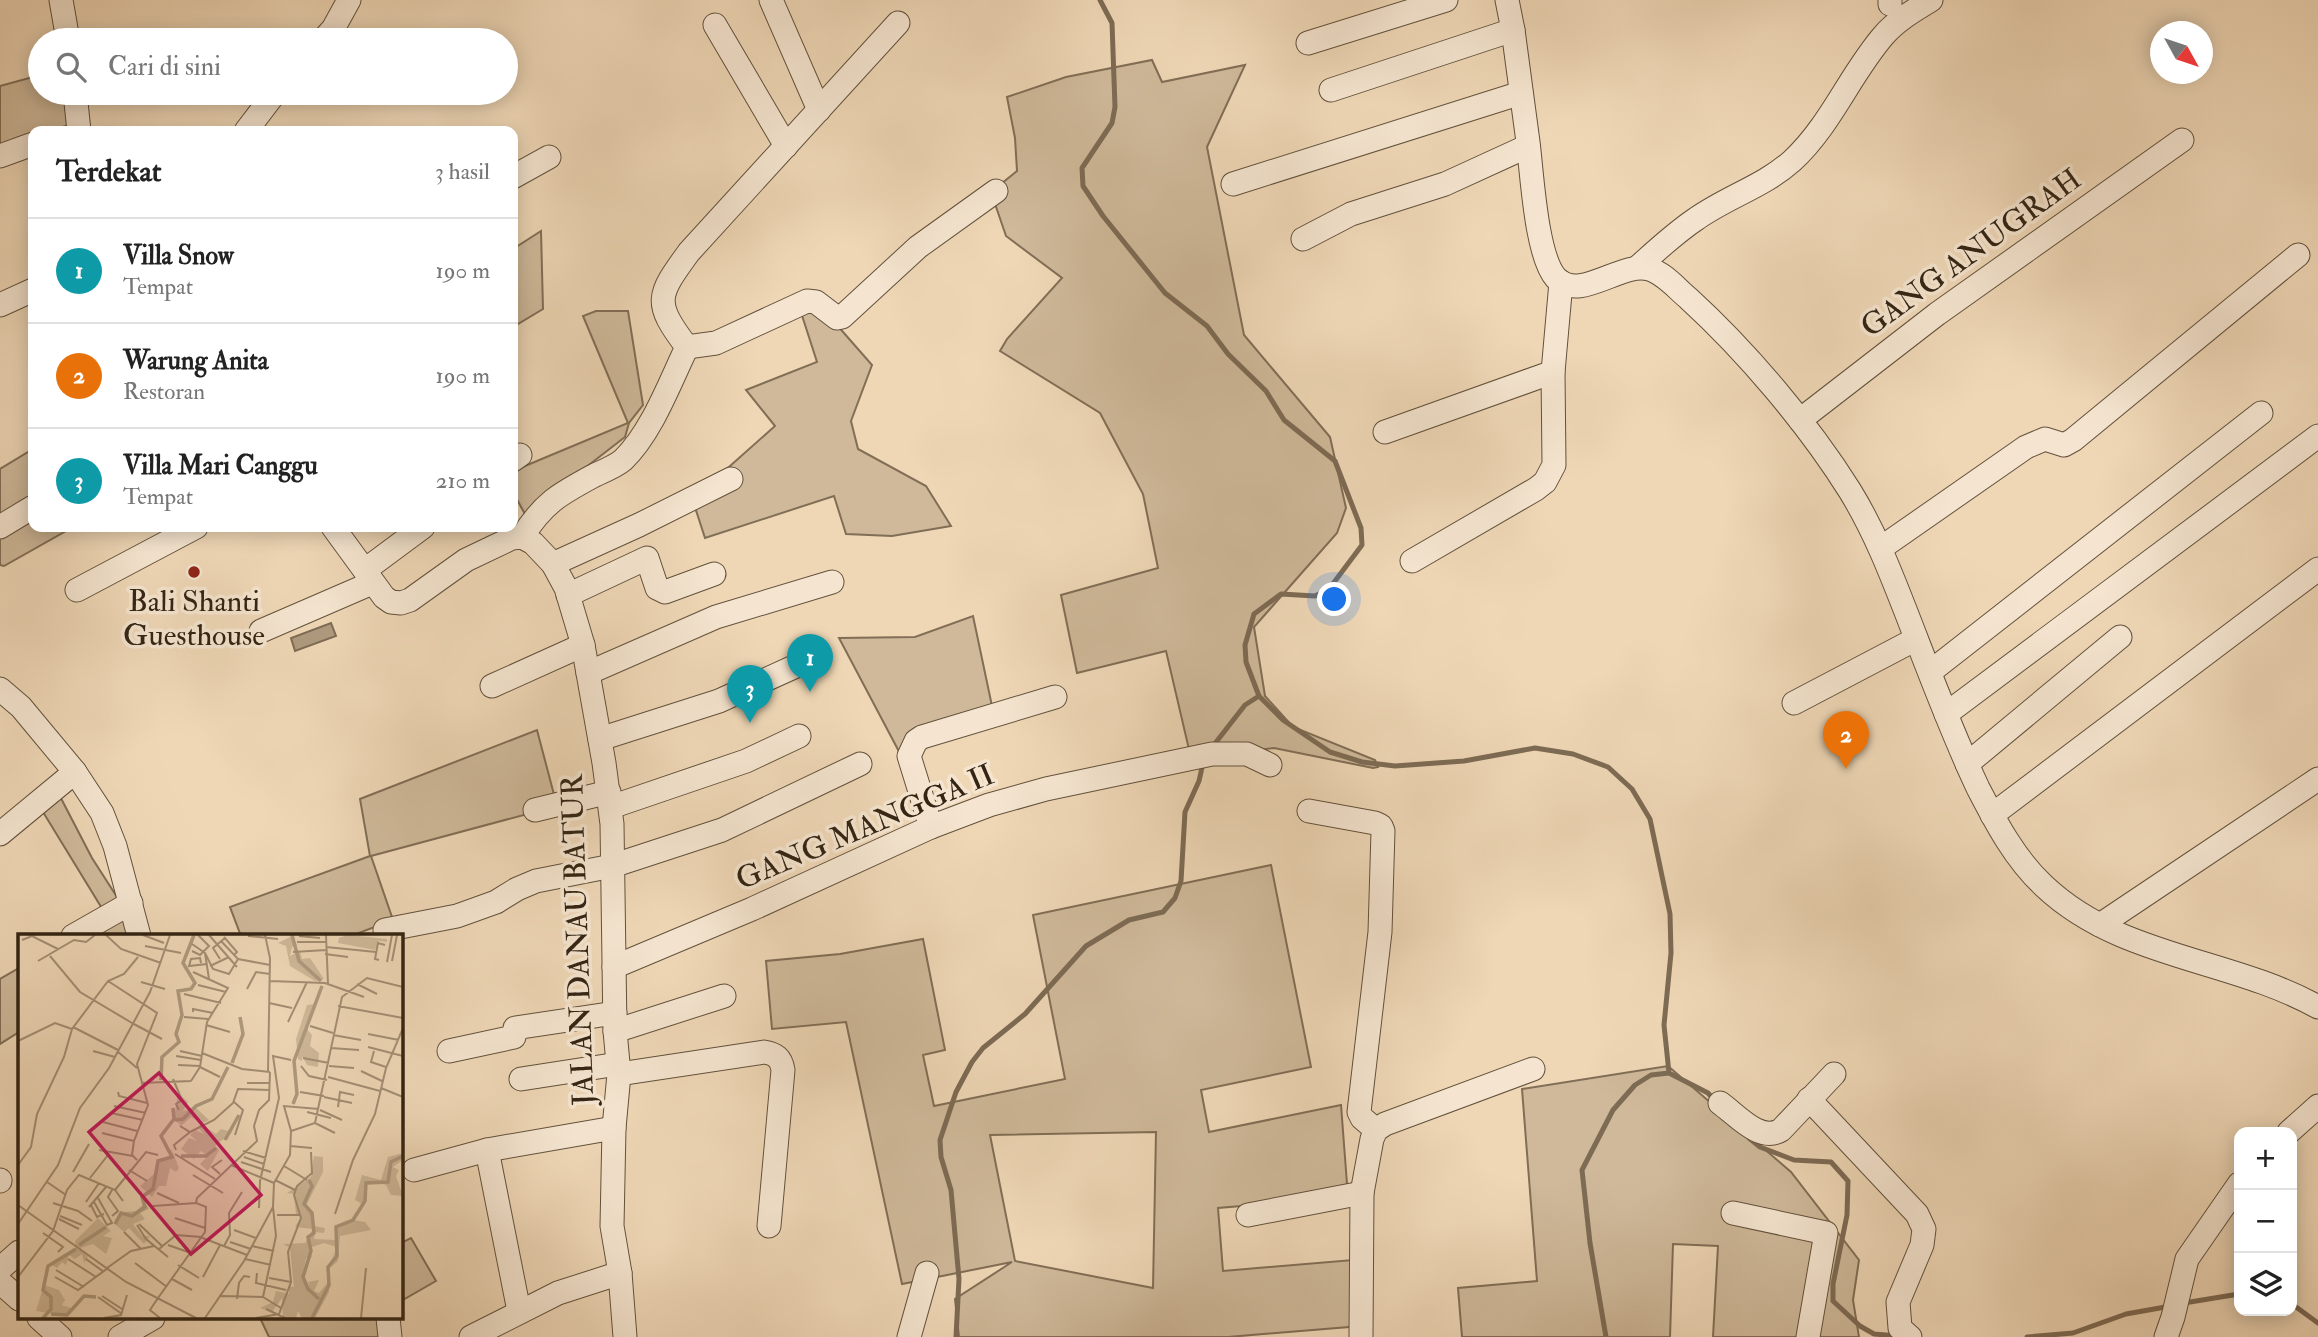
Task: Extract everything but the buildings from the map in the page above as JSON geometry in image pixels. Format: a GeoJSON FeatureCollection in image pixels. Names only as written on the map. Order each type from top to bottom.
{"type":"FeatureCollection","features":[{"type":"Feature","properties":{"kind":"street"},"geometry":{"type":"LineString","coordinates":[[61,0],[66,28]]}},
{"type":"Feature","properties":{"kind":"street"},"geometry":{"type":"LineString","coordinates":[[334,28],[349,0]]}},
{"type":"Feature","properties":{"kind":"street"},"geometry":{"type":"LineString","coordinates":[[771,0],[819,110]]}},
{"type":"Feature","properties":{"kind":"street"},"geometry":{"type":"LineString","coordinates":[[1308,43],[1446,0]]}},
{"type":"Feature","properties":{"kind":"street"},"geometry":{"type":"LineString","coordinates":[[1507,0],[1537,214],[1545,253],[1554,276],[1573,286],[1584,285],[1638,267],[1696,218],[1769,179],[1793,160],[1820,129],[1868,55],[1886,33],[1931,0]]}},
{"type":"Feature","properties":{"kind":"street"},"geometry":{"type":"LineString","coordinates":[[687,347],[662,305],[662,294],[670,278],[689,252],[898,23]]}},
{"type":"Feature","properties":{"kind":"street"},"geometry":{"type":"LineString","coordinates":[[715,26],[786,146]]}},
{"type":"Feature","properties":{"kind":"street"},"geometry":{"type":"LineString","coordinates":[[1331,90],[1513,30]]}},
{"type":"Feature","properties":{"kind":"street"},"geometry":{"type":"LineString","coordinates":[[1233,184],[1521,93]]}},
{"type":"Feature","properties":{"kind":"street"},"geometry":{"type":"LineString","coordinates":[[75,105],[75,126]]}},
{"type":"Feature","properties":{"kind":"street"},"geometry":{"type":"LineString","coordinates":[[250,126],[266,105]]}},
{"type":"Feature","properties":{"kind":"street","name":"GANG ANUGRAH"},"geometry":{"type":"LineString","coordinates":[[1800,420],[1937,314],[2182,140]]}},
{"type":"Feature","properties":{"kind":"street"},"geometry":{"type":"LineString","coordinates":[[0,156],[28,146]]}},
{"type":"Feature","properties":{"kind":"street"},"geometry":{"type":"LineString","coordinates":[[1303,239],[1359,211],[1445,184],[1528,146]]}},
{"type":"Feature","properties":{"kind":"street"},"geometry":{"type":"LineString","coordinates":[[518,174],[549,157]]}},
{"type":"Feature","properties":{"kind":"street"},"geometry":{"type":"LineString","coordinates":[[687,347],[716,343],[807,301],[816,302],[837,318],[842,317],[918,247],[996,191]]}},
{"type":"Feature","properties":{"kind":"street"},"geometry":{"type":"LineString","coordinates":[[1881,548],[2026,447],[2045,439],[2064,445],[2073,440],[2298,256]]}},
{"type":"Feature","properties":{"kind":"street"},"geometry":{"type":"LineString","coordinates":[[1638,267],[1661,274],[1699,309],[1750,363],[1800,420],[1850,492],[1881,548],[1967,764],[1992,816],[2024,867],[2068,908],[2100,925],[2167,953],[2273,986],[2318,1006]]}},
{"type":"Feature","properties":{"kind":"street"},"geometry":{"type":"LineString","coordinates":[[1412,561],[1545,482],[1552,474],[1556,452],[1553,372],[1561,282]]}},
{"type":"Feature","properties":{"kind":"street"},"geometry":{"type":"LineString","coordinates":[[0,305],[28,292]]}},
{"type":"Feature","properties":{"kind":"street"},"geometry":{"type":"LineString","coordinates":[[337,532],[391,602],[410,600],[466,560],[512,538],[522,537],[536,515],[551,502],[622,461],[653,417],[687,347]]}},
{"type":"Feature","properties":{"kind":"street"},"geometry":{"type":"LineString","coordinates":[[1385,432],[1553,372]]}},
{"type":"Feature","properties":{"kind":"street"},"geometry":{"type":"LineString","coordinates":[[1930,672],[2261,413]]}},
{"type":"Feature","properties":{"kind":"street"},"geometry":{"type":"LineString","coordinates":[[1946,714],[2318,436]]}},
{"type":"Feature","properties":{"kind":"street"},"geometry":{"type":"LineString","coordinates":[[553,564],[731,479]]}},
{"type":"Feature","properties":{"kind":"street"},"geometry":{"type":"LineString","coordinates":[[0,527],[28,510]]}},
{"type":"Feature","properties":{"kind":"street"},"geometry":{"type":"LineString","coordinates":[[77,590],[187,532]]}},
{"type":"Feature","properties":{"kind":"street"},"geometry":{"type":"LineString","coordinates":[[261,631],[374,583],[419,532]]}},
{"type":"Feature","properties":{"kind":"street","name":"JALAN DANAU BATUR"},"geometry":{"type":"LineString","coordinates":[[522,537],[533,543],[553,564],[568,595],[589,673],[610,799],[618,1069],[612,1226],[620,1273],[625,1337]]}},
{"type":"Feature","properties":{"kind":"street"},"geometry":{"type":"LineString","coordinates":[[568,595],[647,558],[660,591],[666,592],[714,574]]}},
{"type":"Feature","properties":{"kind":"street"},"geometry":{"type":"LineString","coordinates":[[1992,816],[2318,569]]}},
{"type":"Feature","properties":{"kind":"street"},"geometry":{"type":"LineString","coordinates":[[589,673],[716,617],[831,582]]}},
{"type":"Feature","properties":{"kind":"street"},"geometry":{"type":"LineString","coordinates":[[1967,764],[2120,636]]}},
{"type":"Feature","properties":{"kind":"street"},"geometry":{"type":"LineString","coordinates":[[1794,703],[1916,639]]}},
{"type":"Feature","properties":{"kind":"street"},"geometry":{"type":"LineString","coordinates":[[492,685],[583,645]]}},
{"type":"Feature","properties":{"kind":"street"},"geometry":{"type":"LineString","coordinates":[[600,739],[719,701],[818,656]]}},
{"type":"Feature","properties":{"kind":"street"},"geometry":{"type":"LineString","coordinates":[[2,693],[21,707],[75,772],[102,813],[115,846],[139,934]]}},
{"type":"Feature","properties":{"kind":"street"},"geometry":{"type":"LineString","coordinates":[[932,827],[909,756],[916,741],[1055,697]]}},
{"type":"Feature","properties":{"kind":"street"},"geometry":{"type":"LineString","coordinates":[[535,810],[610,799],[746,761],[799,736]]}},
{"type":"Feature","properties":{"kind":"street","name":"GANG MANGGA II"},"geometry":{"type":"LineString","coordinates":[[614,967],[752,909],[932,827],[989,805],[1046,789],[1212,754],[1247,754],[1270,765]]}},
{"type":"Feature","properties":{"kind":"street"},"geometry":{"type":"LineString","coordinates":[[385,930],[457,916],[496,902],[536,881],[612,866],[722,830],[860,764]]}},
{"type":"Feature","properties":{"kind":"street"},"geometry":{"type":"LineString","coordinates":[[0,834],[75,772]]}},
{"type":"Feature","properties":{"kind":"street"},"geometry":{"type":"LineString","coordinates":[[2100,925],[2318,779]]}},
{"type":"Feature","properties":{"kind":"street"},"geometry":{"type":"LineString","coordinates":[[1309,811],[1375,823],[1381,826],[1383,831],[1380,932],[1359,1112],[1376,1130]]}},
{"type":"Feature","properties":{"kind":"street"},"geometry":{"type":"LineString","coordinates":[[77,934],[131,903]]}},
{"type":"Feature","properties":{"kind":"street"},"geometry":{"type":"LineString","coordinates":[[449,1051],[514,1037],[515,1028],[615,1022],[724,996]]}},
{"type":"Feature","properties":{"kind":"street"},"geometry":{"type":"LineString","coordinates":[[521,1079],[764,1052],[777,1057],[783,1070],[769,1226]]}},
{"type":"Feature","properties":{"kind":"street"},"geometry":{"type":"LineString","coordinates":[[1361,1337],[1362,1193],[1376,1130],[1385,1124],[1533,1069]]}},
{"type":"Feature","properties":{"kind":"street"},"geometry":{"type":"LineString","coordinates":[[1720,1103],[1758,1131],[1766,1135],[1775,1134],[1834,1074]]}},
{"type":"Feature","properties":{"kind":"street"},"geometry":{"type":"LineString","coordinates":[[1809,1099],[1917,1214],[1924,1229],[1922,1245],[1898,1302],[1900,1328],[1910,1337]]}},
{"type":"Feature","properties":{"kind":"street"},"geometry":{"type":"LineString","coordinates":[[2295,1127],[2318,1106]]}},
{"type":"Feature","properties":{"kind":"street"},"geometry":{"type":"LineString","coordinates":[[414,1170],[486,1150],[614,1128]]}},
{"type":"Feature","properties":{"kind":"street"},"geometry":{"type":"LineString","coordinates":[[486,1150],[512,1323]]}},
{"type":"Feature","properties":{"kind":"street"},"geometry":{"type":"LineString","coordinates":[[2166,1337],[2187,1259],[2235,1190]]}},
{"type":"Feature","properties":{"kind":"street"},"geometry":{"type":"LineString","coordinates":[[1248,1215],[1362,1193]]}},
{"type":"Feature","properties":{"kind":"street"},"geometry":{"type":"LineString","coordinates":[[1733,1213],[1826,1233],[1808,1337]]}},
{"type":"Feature","properties":{"kind":"street"},"geometry":{"type":"LineString","coordinates":[[0,1269],[18,1253]]}},
{"type":"Feature","properties":{"kind":"street"},"geometry":{"type":"LineString","coordinates":[[471,1337],[512,1323],[558,1293],[620,1273]]}},
{"type":"Feature","properties":{"kind":"street"},"geometry":{"type":"LineString","coordinates":[[909,1337],[927,1273]]}},
{"type":"Feature","properties":{"kind":"street"},"geometry":{"type":"LineString","coordinates":[[0,1282],[18,1299]]}},
{"type":"Feature","properties":{"kind":"street"},"geometry":{"type":"LineString","coordinates":[[41,1320],[60,1337]]}},
{"type":"Feature","properties":{"kind":"street"},"geometry":{"type":"LineString","coordinates":[[120,1337],[150,1320]]}},
{"type":"Feature","properties":{"kind":"shaded area"},"geometry":{"type":"Polygon","coordinates":[[[1152,60],[1162,82],[1245,65],[1207,147],[1244,335],[1330,437],[1346,508],[1337,533],[1254,627],[1265,696],[1293,727],[1375,760],[1378,767],[1274,748],[1191,758],[1166,651],[1077,673],[1061,595],[1158,568],[1143,494],[1100,413],[1000,351],[1007,339],[1062,278],[1006,236],[991,192],[1017,171],[1015,138],[1007,97],[1066,77],[1152,60]]]}},
{"type":"Feature","properties":{"kind":"shaded area"},"geometry":{"type":"Polygon","coordinates":[[[28,78],[28,105],[77,105],[78,122],[66,126],[28,126],[28,139],[0,147],[0,86],[28,78]]]}},
{"type":"Feature","properties":{"kind":"shaded area"},"geometry":{"type":"Polygon","coordinates":[[[541,231],[543,309],[518,324],[518,246],[541,231]]]}},
{"type":"Feature","properties":{"kind":"shaded area"},"geometry":{"type":"Polygon","coordinates":[[[808,292],[872,365],[851,421],[858,449],[926,486],[951,526],[892,536],[846,534],[834,496],[705,538],[691,495],[730,466],[775,426],[746,390],[817,362],[798,303],[808,292]]]}},
{"type":"Feature","properties":{"kind":"shaded area"},"geometry":{"type":"Polygon","coordinates":[[[596,311],[628,311],[643,405],[629,423],[625,437],[532,509],[533,529],[518,501],[518,469],[628,423],[583,316],[596,311]]]}},
{"type":"Feature","properties":{"kind":"shaded area"},"geometry":{"type":"Polygon","coordinates":[[[28,452],[28,532],[64,532],[4,566],[0,565],[0,469],[28,452]]]}},
{"type":"Feature","properties":{"kind":"shaded area"},"geometry":{"type":"Polygon","coordinates":[[[973,616],[992,706],[904,761],[839,638],[915,637],[973,616]]]}},
{"type":"Feature","properties":{"kind":"shaded area"},"geometry":{"type":"Polygon","coordinates":[[[331,623],[336,636],[295,651],[291,638],[331,623]]]}},
{"type":"Feature","properties":{"kind":"shaded area"},"geometry":{"type":"Polygon","coordinates":[[[537,730],[557,806],[371,856],[393,920],[356,934],[240,934],[230,907],[370,856],[360,799],[537,730]]]}},
{"type":"Feature","properties":{"kind":"shaded area"},"geometry":{"type":"Polygon","coordinates":[[[52,781],[92,858],[141,934],[74,934],[106,915],[35,799],[52,781]]]}},
{"type":"Feature","properties":{"kind":"shaded area"},"geometry":{"type":"Polygon","coordinates":[[[1271,865],[1311,1067],[1201,1090],[1209,1132],[1341,1105],[1348,1197],[1218,1208],[1223,1271],[1353,1260],[1361,1326],[1228,1337],[959,1337],[955,1299],[1012,1262],[902,1284],[846,1022],[772,1029],[766,961],[840,954],[923,939],[945,1050],[923,1055],[934,1106],[1065,1079],[1033,915],[1271,865]],[[1156,1132],[990,1135],[1015,1261],[1153,1288],[1156,1132]]]}},
{"type":"Feature","properties":{"kind":"shaded area"},"geometry":{"type":"Polygon","coordinates":[[[18,969],[18,1033],[0,1044],[0,979],[18,969]]]}},
{"type":"Feature","properties":{"kind":"shaded area"},"geometry":{"type":"Polygon","coordinates":[[[1668,1066],[1791,1172],[1859,1260],[1853,1300],[1859,1337],[1713,1337],[1718,1246],[1673,1244],[1670,1337],[1462,1337],[1458,1288],[1537,1281],[1522,1089],[1668,1066]]]}},
{"type":"Feature","properties":{"kind":"shaded area"},"geometry":{"type":"Polygon","coordinates":[[[411,1238],[436,1281],[402,1300],[402,1242],[411,1238]]]}},
{"type":"Feature","properties":{"kind":"shaded area"},"geometry":{"type":"Polygon","coordinates":[[[261,1320],[377,1320],[387,1337],[269,1337],[261,1320]]]}},
{"type":"Feature","properties":{"kind":"waterway"},"geometry":{"type":"LineString","coordinates":[[1100,0],[1112,23],[1115,107],[1112,123],[1082,168],[1083,186],[1103,216],[1165,293],[1207,326],[1228,354],[1266,391],[1284,420],[1335,461],[1361,528],[1362,545],[1329,589],[1315,596],[1281,594],[1254,614],[1245,645],[1246,662],[1259,696],[1283,720],[1330,752],[1362,762],[1395,766],[1464,761],[1535,748],[1573,754],[1608,767],[1632,789],[1650,819],[1670,914],[1671,953],[1664,1025],[1669,1073],[1708,1093],[1714,1100]]}},
{"type":"Feature","properties":{"kind":"waterway"},"geometry":{"type":"LineString","coordinates":[[1213,746],[1245,705],[1259,696]]}},
{"type":"Feature","properties":{"kind":"waterway"},"geometry":{"type":"LineString","coordinates":[[956,1337],[959,1279],[951,1190],[941,1157],[940,1140],[956,1092],[983,1048],[1025,1014],[1086,946],[1129,920],[1163,912],[1175,898],[1181,881],[1185,812],[1199,781],[1203,763]]}},
{"type":"Feature","properties":{"kind":"waterway"},"geometry":{"type":"LineString","coordinates":[[1606,1337],[1590,1243],[1582,1170],[1613,1110],[1635,1085],[1651,1075],[1669,1073]]}},
{"type":"Feature","properties":{"kind":"waterway"},"geometry":{"type":"LineString","coordinates":[[1749,1138],[1760,1147],[1794,1160],[1831,1162],[1848,1181],[1847,1215],[1833,1284],[1833,1301],[1860,1326],[1874,1334],[1898,1336]]}},
{"type":"Feature","properties":{"kind":"waterway"},"geometry":{"type":"LineString","coordinates":[[2184,1303],[2234,1295]]}},
{"type":"Feature","properties":{"kind":"waterway"},"geometry":{"type":"LineString","coordinates":[[2027,1337],[2073,1333],[2126,1314],[2171,1306]]}},
{"type":"Feature","properties":{"kind":"waterway"},"geometry":{"type":"LineString","coordinates":[[2297,1308],[2318,1323]]}},
{"type":"Feature","properties":{"kind":"place","name":"Bali Shanti Guesthouse"},"geometry":{"type":"Point","coordinates":[194,572]}},
{"type":"Feature","properties":{"kind":"place","name":"Villa Snow"},"geometry":{"type":"Point","coordinates":[810,692]}},
{"type":"Feature","properties":{"kind":"place","name":"Villa Mari Canggu"},"geometry":{"type":"Point","coordinates":[750,723]}},
{"type":"Feature","properties":{"kind":"place","name":"Warung Anita"},"geometry":{"type":"Point","coordinates":[1846,769]}}]}
